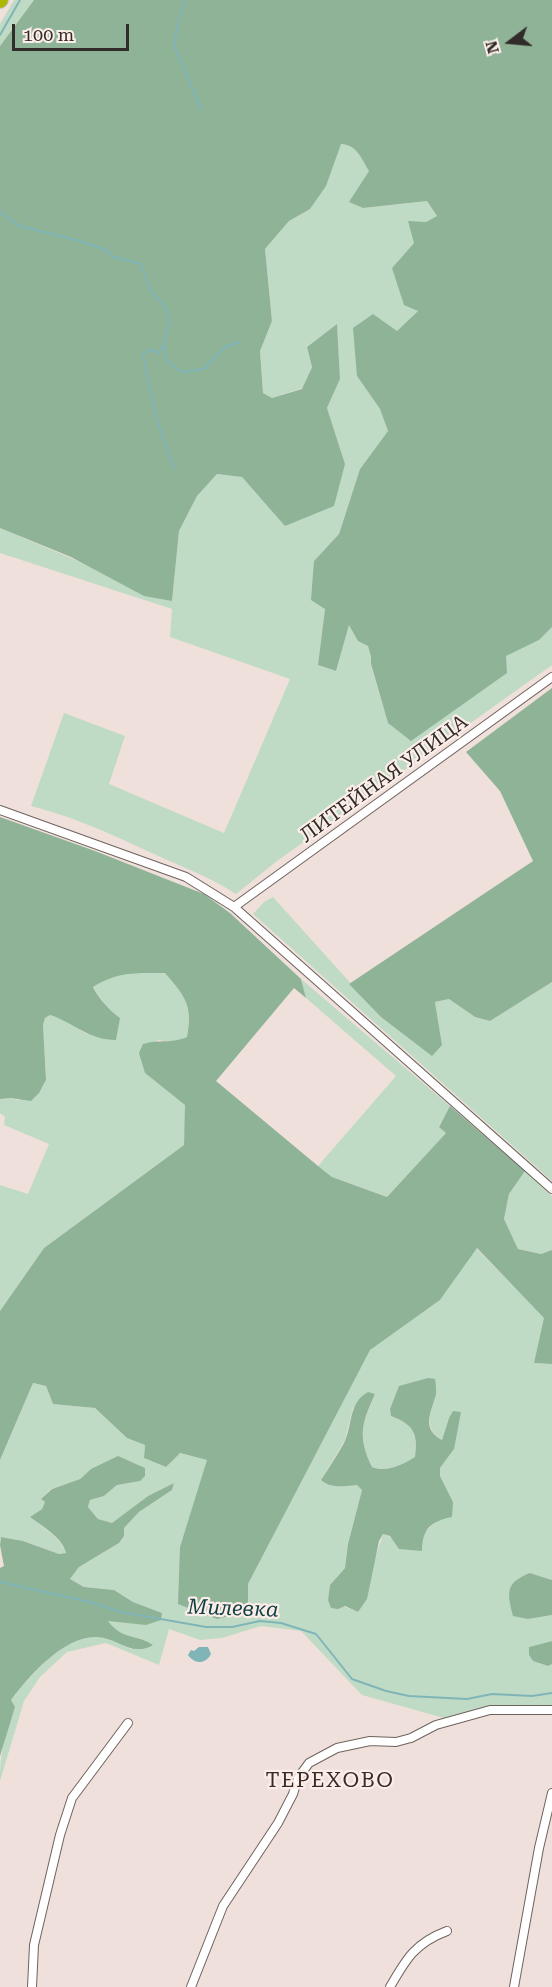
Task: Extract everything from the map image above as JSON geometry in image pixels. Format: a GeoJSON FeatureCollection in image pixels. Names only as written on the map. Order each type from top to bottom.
{"type":"FeatureCollection","features":[{"type":"Feature","properties":{"kind":"street","name":"ЛИТЕЙНАЯ УЛИЦА"},"geometry":{"type":"LineString","coordinates":[[234,907],[552,677]]}},
{"type":"Feature","properties":{"kind":"street"},"geometry":{"type":"LineString","coordinates":[[0,810],[186,877],[234,907],[552,1189]]}},
{"type":"Feature","properties":{"kind":"street"},"geometry":{"type":"LineString","coordinates":[[191,1987],[223,1906],[278,1823],[293,1794],[298,1778],[309,1763],[337,1748],[370,1742],[396,1742],[411,1738],[436,1725],[490,1710],[552,1710]]}},
{"type":"Feature","properties":{"kind":"street"},"geometry":{"type":"LineString","coordinates":[[32,1987],[34,1945],[60,1835],[72,1798],[128,1723]]}},
{"type":"Feature","properties":{"kind":"street"},"geometry":{"type":"LineString","coordinates":[[513,1987],[539,1848],[552,1793]]}},
{"type":"Feature","properties":{"kind":"street"},"geometry":{"type":"LineString","coordinates":[[390,1987],[406,1959],[419,1945],[447,1931]]}},
{"type":"Feature","properties":{"kind":"green space"},"geometry":{"type":"Polygon","coordinates":[[[14,0],[34,0],[0,46],[0,24],[14,0]]]}},
{"type":"Feature","properties":{"kind":"green space"},"geometry":{"type":"Polygon","coordinates":[[[34,0],[552,0],[552,627],[539,640],[506,656],[507,673],[411,741],[388,723],[368,646],[358,641],[349,625],[336,671],[318,665],[325,609],[311,600],[314,561],[339,534],[360,469],[388,431],[380,409],[357,376],[353,328],[373,314],[397,331],[418,311],[404,305],[392,268],[414,243],[408,221],[426,222],[437,216],[427,201],[363,208],[349,202],[369,171],[358,153],[351,147],[341,144],[326,186],[310,209],[289,221],[265,249],[272,321],[260,351],[263,393],[272,398],[302,389],[312,367],[307,347],[337,324],[340,379],[327,408],[345,464],[334,506],[285,526],[242,477],[217,474],[197,496],[179,531],[172,601],[144,596],[71,557],[0,528],[0,46],[34,0]]]}},
{"type":"Feature","properties":{"kind":"green space"},"geometry":{"type":"Polygon","coordinates":[[[341,144],[355,150],[369,171],[350,202],[363,208],[427,201],[437,216],[426,222],[414,243],[392,268],[418,311],[357,376],[380,409],[388,431],[360,469],[339,534],[314,561],[325,609],[318,665],[336,671],[349,624],[358,641],[368,646],[371,665],[388,723],[505,656],[539,640],[552,627],[552,665],[277,861],[236,894],[201,875],[100,830],[31,806],[64,713],[125,736],[109,784],[224,833],[290,679],[170,637],[172,609],[0,553],[0,528],[172,601],[179,531],[197,496],[217,474],[242,477],[285,525],[345,464],[327,408],[340,379],[337,324],[307,347],[312,366],[303,388],[272,398],[263,393],[260,351],[272,321],[265,249],[289,221],[310,209],[341,144]]]}},
{"type":"Feature","properties":{"kind":"green space"},"geometry":{"type":"Polygon","coordinates":[[[552,688],[552,982],[490,1021],[475,1017],[449,999],[435,1002],[442,1045],[432,1056],[381,1017],[349,984],[533,861],[500,791],[466,752],[552,688]]]}},
{"type":"Feature","properties":{"kind":"green space"},"geometry":{"type":"Polygon","coordinates":[[[0,817],[204,894],[230,913],[301,979],[306,998],[294,988],[216,1081],[332,1177],[387,1197],[446,1133],[439,1127],[450,1106],[525,1171],[509,1194],[504,1219],[518,1249],[541,1254],[552,1250],[552,1364],[534,1363],[544,1318],[477,1248],[440,1300],[370,1350],[248,1584],[248,1612],[217,1619],[178,1604],[180,1547],[207,1460],[180,1453],[166,1467],[144,1458],[145,1445],[127,1438],[95,1408],[53,1404],[46,1386],[33,1383],[0,1460],[0,1311],[44,1248],[184,1145],[185,1105],[145,1073],[139,1053],[143,1044],[187,1037],[189,1017],[186,1002],[165,973],[128,974],[111,978],[93,987],[98,996],[120,1018],[116,1040],[90,1034],[50,1015],[45,1018],[43,1025],[46,1080],[39,1093],[31,1101],[0,1099],[0,817]]]}},
{"type":"Feature","properties":{"kind":"green space"},"geometry":{"type":"Polygon","coordinates":[[[273,897],[381,1017],[442,1045],[435,1002],[449,999],[475,1017],[490,1021],[552,982],[552,1181],[253,914],[264,902],[273,897]]]}},
{"type":"Feature","properties":{"kind":"green space"},"geometry":{"type":"Polygon","coordinates":[[[127,972],[165,973],[183,994],[186,1001],[189,1016],[187,1037],[176,1042],[157,1040],[145,1073],[186,1105],[184,1145],[44,1248],[0,1311],[0,1185],[28,1194],[49,1144],[4,1125],[5,1117],[0,1113],[0,1099],[18,1100],[43,1087],[46,1079],[43,1025],[45,1018],[50,1015],[62,1019],[87,1034],[120,1018],[105,1004],[93,986],[127,972]]]}},
{"type":"Feature","properties":{"kind":"green space"},"geometry":{"type":"Polygon","coordinates":[[[301,979],[450,1106],[439,1126],[446,1133],[387,1197],[332,1177],[318,1166],[396,1076],[306,998],[301,979]]]}},
{"type":"Feature","properties":{"kind":"green space"},"geometry":{"type":"Polygon","coordinates":[[[525,1171],[552,1196],[552,1250],[541,1254],[518,1249],[504,1219],[509,1194],[525,1171]]]}},
{"type":"Feature","properties":{"kind":"green space"},"geometry":{"type":"Polygon","coordinates":[[[476,1248],[545,1318],[534,1363],[552,1364],[552,1580],[530,1573],[528,1619],[552,1615],[552,1641],[529,1647],[529,1655],[533,1661],[548,1666],[552,1664],[552,1711],[517,1712],[451,1720],[362,1695],[301,1631],[261,1626],[222,1638],[200,1640],[169,1629],[159,1665],[106,1643],[67,1652],[40,1677],[24,1701],[0,1781],[4,1743],[15,1707],[10,1701],[37,1670],[59,1651],[83,1638],[95,1636],[109,1639],[131,1649],[147,1641],[117,1633],[108,1621],[162,1613],[133,1602],[114,1590],[84,1587],[70,1579],[79,1567],[119,1543],[124,1536],[124,1528],[139,1512],[172,1490],[174,1483],[148,1496],[112,1523],[98,1519],[88,1507],[90,1500],[104,1496],[117,1485],[140,1481],[91,1469],[80,1479],[51,1489],[41,1499],[45,1502],[42,1509],[30,1517],[55,1537],[66,1553],[59,1554],[23,1541],[1,1537],[0,1542],[0,1460],[33,1383],[46,1386],[53,1404],[95,1408],[127,1438],[145,1445],[144,1458],[166,1467],[179,1453],[208,1460],[180,1547],[248,1612],[248,1584],[370,1349],[440,1300],[476,1248]],[[375,1394],[353,1408],[345,1440],[321,1480],[334,1486],[357,1485],[362,1490],[348,1544],[345,1568],[330,1585],[328,1600],[358,1612],[383,1534],[422,1550],[422,1536],[453,1502],[440,1476],[440,1468],[454,1449],[454,1411],[449,1418],[442,1440],[432,1431],[430,1425],[430,1413],[436,1394],[391,1416],[405,1423],[413,1431],[415,1457],[388,1469],[377,1469],[372,1467],[367,1456],[363,1438],[364,1422],[375,1394]]]}},
{"type":"Feature","properties":{"kind":"green space"},"geometry":{"type":"Polygon","coordinates":[[[428,1378],[435,1379],[436,1383],[436,1394],[429,1419],[429,1425],[435,1435],[442,1440],[453,1411],[461,1412],[454,1449],[440,1468],[440,1476],[453,1502],[452,1517],[438,1521],[429,1527],[422,1543],[422,1551],[399,1549],[390,1536],[383,1534],[379,1541],[367,1599],[358,1612],[345,1606],[338,1609],[331,1608],[328,1600],[330,1585],[345,1568],[348,1544],[362,1490],[357,1485],[333,1486],[321,1480],[344,1443],[357,1402],[368,1392],[375,1394],[364,1422],[363,1438],[372,1467],[388,1469],[415,1457],[416,1442],[413,1431],[405,1423],[391,1416],[390,1409],[399,1386],[428,1378]]]}},
{"type":"Feature","properties":{"kind":"green space"},"geometry":{"type":"Polygon","coordinates":[[[118,1456],[145,1468],[145,1476],[140,1481],[117,1485],[104,1496],[90,1500],[88,1507],[98,1519],[112,1523],[148,1496],[174,1483],[172,1490],[139,1512],[124,1528],[124,1536],[119,1543],[79,1567],[70,1579],[84,1587],[114,1590],[133,1602],[162,1613],[161,1620],[146,1625],[108,1621],[119,1632],[153,1645],[137,1649],[95,1637],[83,1639],[59,1651],[27,1680],[11,1700],[15,1707],[0,1756],[0,1568],[4,1566],[0,1545],[1,1537],[23,1541],[59,1554],[66,1553],[56,1537],[30,1517],[42,1509],[45,1502],[41,1499],[52,1489],[80,1479],[91,1469],[118,1456]]]}},
{"type":"Feature","properties":{"kind":"green space"},"geometry":{"type":"Polygon","coordinates":[[[530,1573],[552,1580],[552,1615],[528,1619],[513,1616],[510,1589],[516,1581],[530,1573]]]}},
{"type":"Feature","properties":{"kind":"green space"},"geometry":{"type":"Polygon","coordinates":[[[552,1641],[552,1664],[548,1666],[533,1661],[529,1655],[529,1647],[552,1641]]]}},
{"type":"Feature","properties":{"kind":"water"},"geometry":{"type":"Polygon","coordinates":[[[199,1647],[208,1647],[211,1654],[206,1660],[197,1662],[188,1655],[191,1650],[194,1651],[199,1647]]]}},
{"type":"Feature","properties":{"kind":"waterway"},"geometry":{"type":"LineString","coordinates":[[0,35],[20,0]]}},
{"type":"Feature","properties":{"kind":"waterway"},"geometry":{"type":"LineString","coordinates":[[185,0],[174,45],[201,109]]}},
{"type":"Feature","properties":{"kind":"waterway"},"geometry":{"type":"LineString","coordinates":[[0,212],[20,226],[80,241],[106,250],[114,257],[141,264],[151,292],[165,306],[170,320],[164,343],[166,361],[183,372],[204,369],[225,347],[239,342]]}},
{"type":"Feature","properties":{"kind":"waterway"},"geometry":{"type":"LineString","coordinates":[[164,346],[158,353],[150,349],[143,355],[156,417],[174,469]]}},
{"type":"Feature","properties":{"kind":"waterway","name":"Милевка"},"geometry":{"type":"LineString","coordinates":[[0,1582],[94,1603],[121,1612],[206,1627],[232,1627],[260,1621],[281,1623],[316,1634],[352,1679],[409,1696],[467,1699],[492,1694],[532,1696],[552,1693]]}},
{"type":"Feature","properties":{"kind":"district","name":"ТЕРЕХОВО"},"geometry":{"type":"Point","coordinates":[330,1781]}}]}
